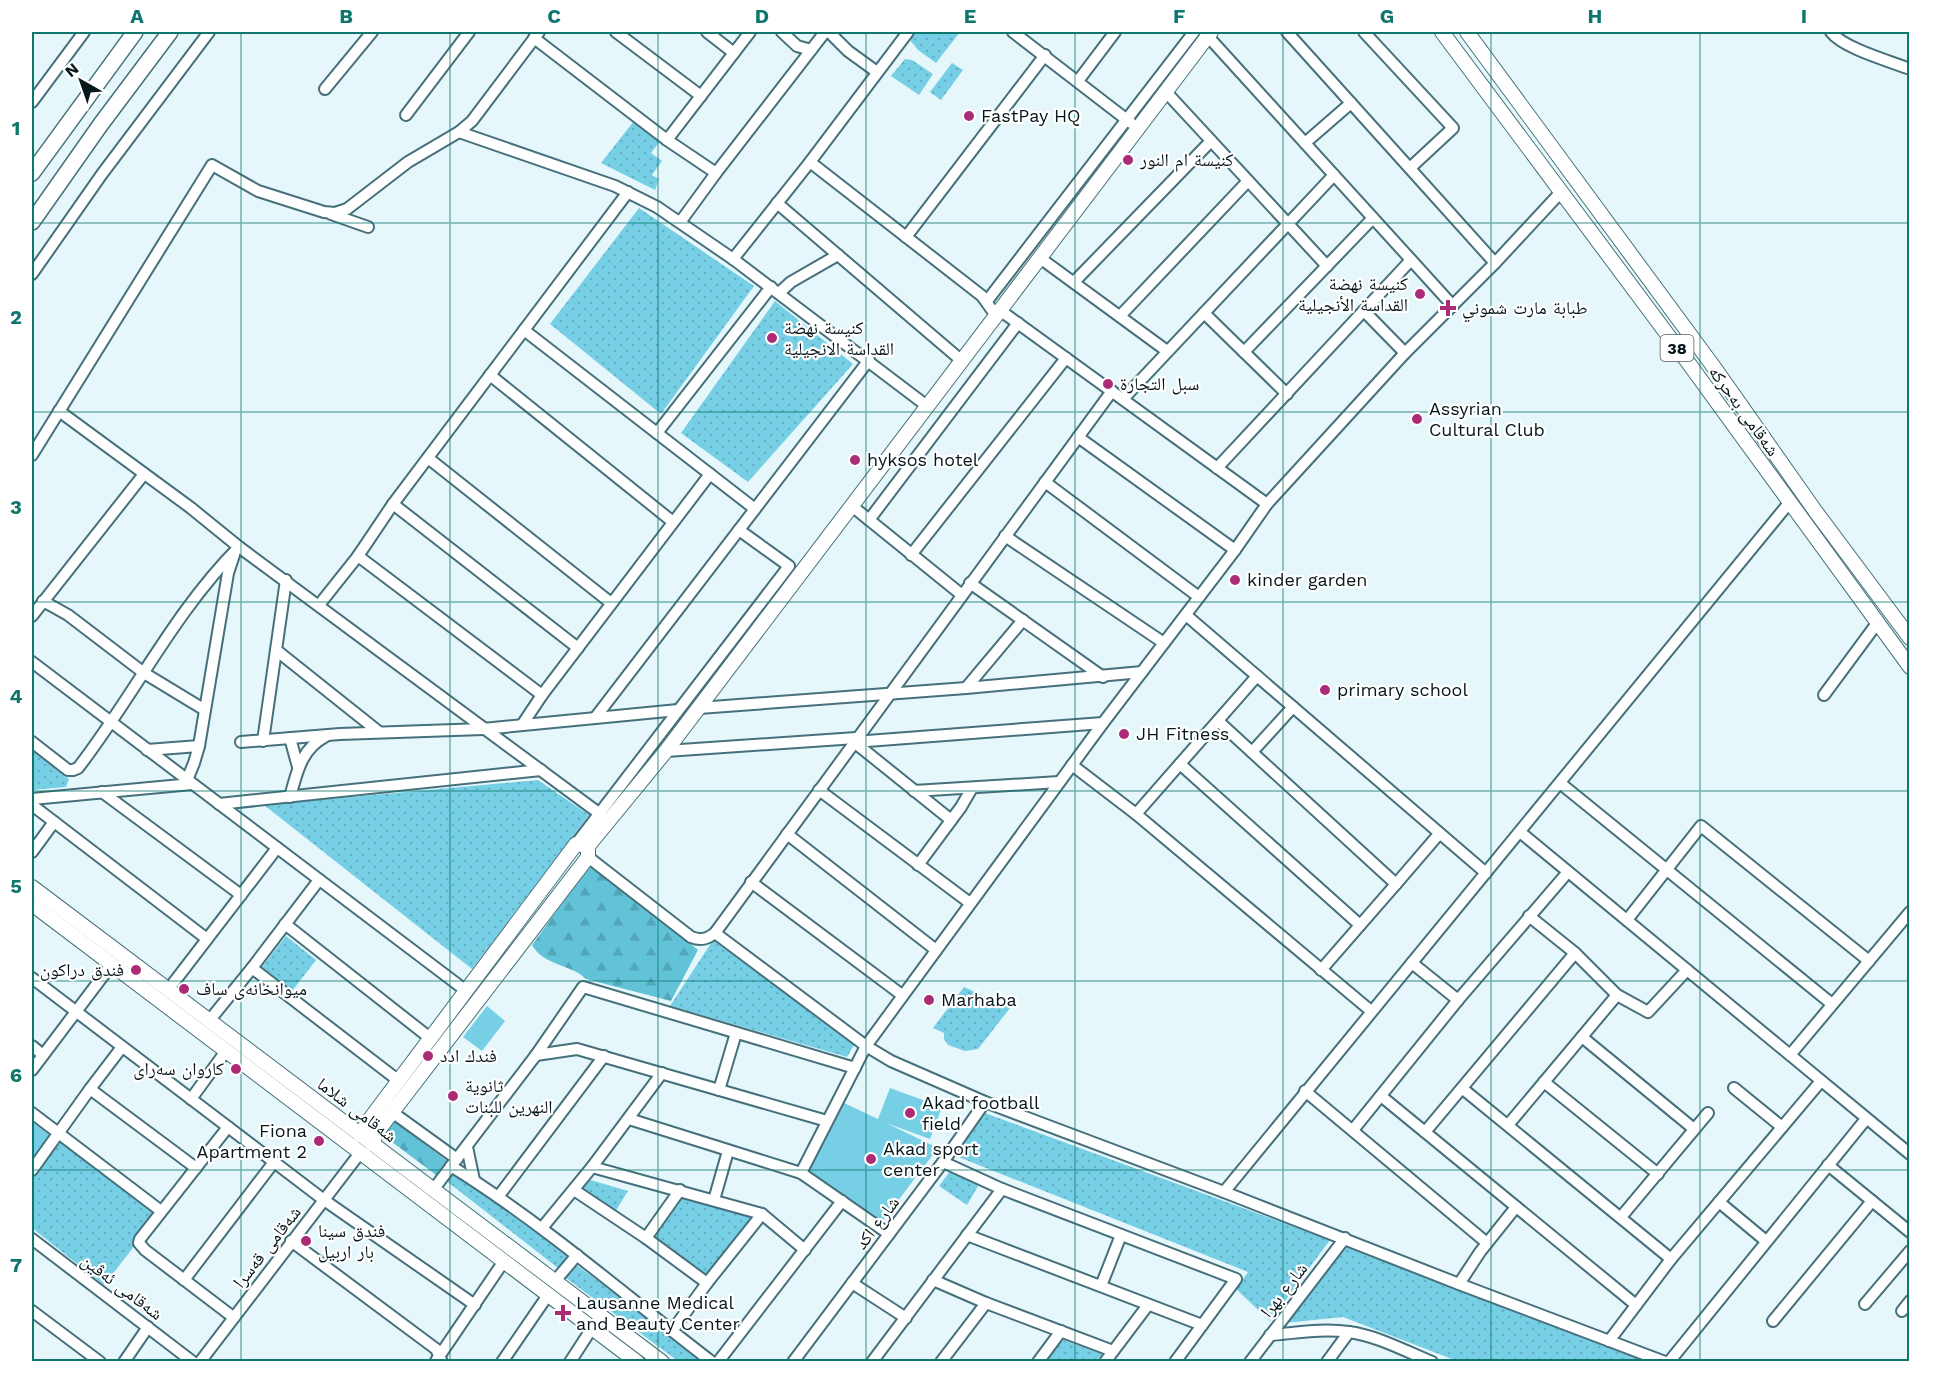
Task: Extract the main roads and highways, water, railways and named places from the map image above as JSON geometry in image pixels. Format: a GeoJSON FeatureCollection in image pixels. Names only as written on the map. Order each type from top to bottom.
{"type":"FeatureCollection","features":[{"type":"Feature","properties":{"kind":"highway"},"geometry":{"type":"LineString","coordinates":[[32,173],[135,32]]}},
{"type":"Feature","properties":{"kind":"highway"},"geometry":{"type":"LineString","coordinates":[[32,222],[170,32]]}},
{"type":"Feature","properties":{"kind":"main road","name":"شەقامی بەحرکە"},"geometry":{"type":"LineString","coordinates":[[1442,32],[1679,350],[1910,666]]}},
{"type":"Feature","properties":{"kind":"main road","name":"شەقامی بەحرکە"},"geometry":{"type":"LineString","coordinates":[[1467,32],[1910,638]]}},
{"type":"Feature","properties":{"kind":"main road"},"geometry":{"type":"LineString","coordinates":[[369,1134],[399,1081],[465,990],[666,751],[1000,313],[1208,33]]}},
{"type":"Feature","properties":{"kind":"main road"},"geometry":{"type":"LineString","coordinates":[[369,1134],[392,1112],[584,849]]}},
{"type":"Feature","properties":{"kind":"main road","name":"شەقامی شلاما"},"geometry":{"type":"LineString","coordinates":[[32,887],[122,966],[226,1051],[636,1361]]}},
{"type":"Feature","properties":{"kind":"main road","name":"شەقامی شلاما"},"geometry":{"type":"LineString","coordinates":[[32,904],[105,950]]}},
{"type":"Feature","properties":{"kind":"main road","name":"شەقامی شلاما"},"geometry":{"type":"LineString","coordinates":[[122,966],[168,990],[208,1021],[369,1134],[433,1190],[661,1361]]}},
{"type":"Feature","properties":{"kind":"place","name":"FastPay HQ"},"geometry":{"type":"Point","coordinates":[969,116]}},
{"type":"Feature","properties":{"kind":"place","name":"كنيسة ام النور"},"geometry":{"type":"Point","coordinates":[1128,160]}},
{"type":"Feature","properties":{"kind":"place","name":"كنيسة نهضة القداسة الأنجيلية"},"geometry":{"type":"Point","coordinates":[1420,294]}},
{"type":"Feature","properties":{"kind":"place","name":"طبابة مارت شموني"},"geometry":{"type":"Point","coordinates":[1448,308]}},
{"type":"Feature","properties":{"kind":"place","name":"كنيسة نهضة القداسة الانجيلية"},"geometry":{"type":"Point","coordinates":[772,338]}},
{"type":"Feature","properties":{"kind":"place","name":"سبل التجارة"},"geometry":{"type":"Point","coordinates":[1108,384]}},
{"type":"Feature","properties":{"kind":"place","name":"Assyrian Cultural Club"},"geometry":{"type":"Point","coordinates":[1417,419]}},
{"type":"Feature","properties":{"kind":"place","name":"hyksos hotel"},"geometry":{"type":"Point","coordinates":[855,460]}},
{"type":"Feature","properties":{"kind":"place","name":"kinder garden"},"geometry":{"type":"Point","coordinates":[1235,580]}},
{"type":"Feature","properties":{"kind":"place","name":"primary school"},"geometry":{"type":"Point","coordinates":[1325,690]}},
{"type":"Feature","properties":{"kind":"place","name":"JH Fitness"},"geometry":{"type":"Point","coordinates":[1124,734]}},
{"type":"Feature","properties":{"kind":"place","name":"فندق دراكون"},"geometry":{"type":"Point","coordinates":[136,970]}},
{"type":"Feature","properties":{"kind":"place","name":"میوانخانەی ساف"},"geometry":{"type":"Point","coordinates":[184,989]}},
{"type":"Feature","properties":{"kind":"place","name":"Marhaba"},"geometry":{"type":"Point","coordinates":[929,1000]}},
{"type":"Feature","properties":{"kind":"place","name":"فندك ادد"},"geometry":{"type":"Point","coordinates":[428,1056]}},
{"type":"Feature","properties":{"kind":"place","name":"کاروان سەرای"},"geometry":{"type":"Point","coordinates":[236,1069]}},
{"type":"Feature","properties":{"kind":"place","name":"ثانوية النهرين للبنات"},"geometry":{"type":"Point","coordinates":[453,1096]}},
{"type":"Feature","properties":{"kind":"place","name":"Akad football field"},"geometry":{"type":"Point","coordinates":[910,1113]}},
{"type":"Feature","properties":{"kind":"place","name":"Fiona Apartment 2"},"geometry":{"type":"Point","coordinates":[319,1141]}},
{"type":"Feature","properties":{"kind":"place","name":"Akad sport center"},"geometry":{"type":"Point","coordinates":[871,1159]}},
{"type":"Feature","properties":{"kind":"place","name":"فندق سينا بار اربيل"},"geometry":{"type":"Point","coordinates":[306,1241]}},
{"type":"Feature","properties":{"kind":"place","name":"Lausanne Medical and Beauty Center"},"geometry":{"type":"Point","coordinates":[563,1313]}}]}
